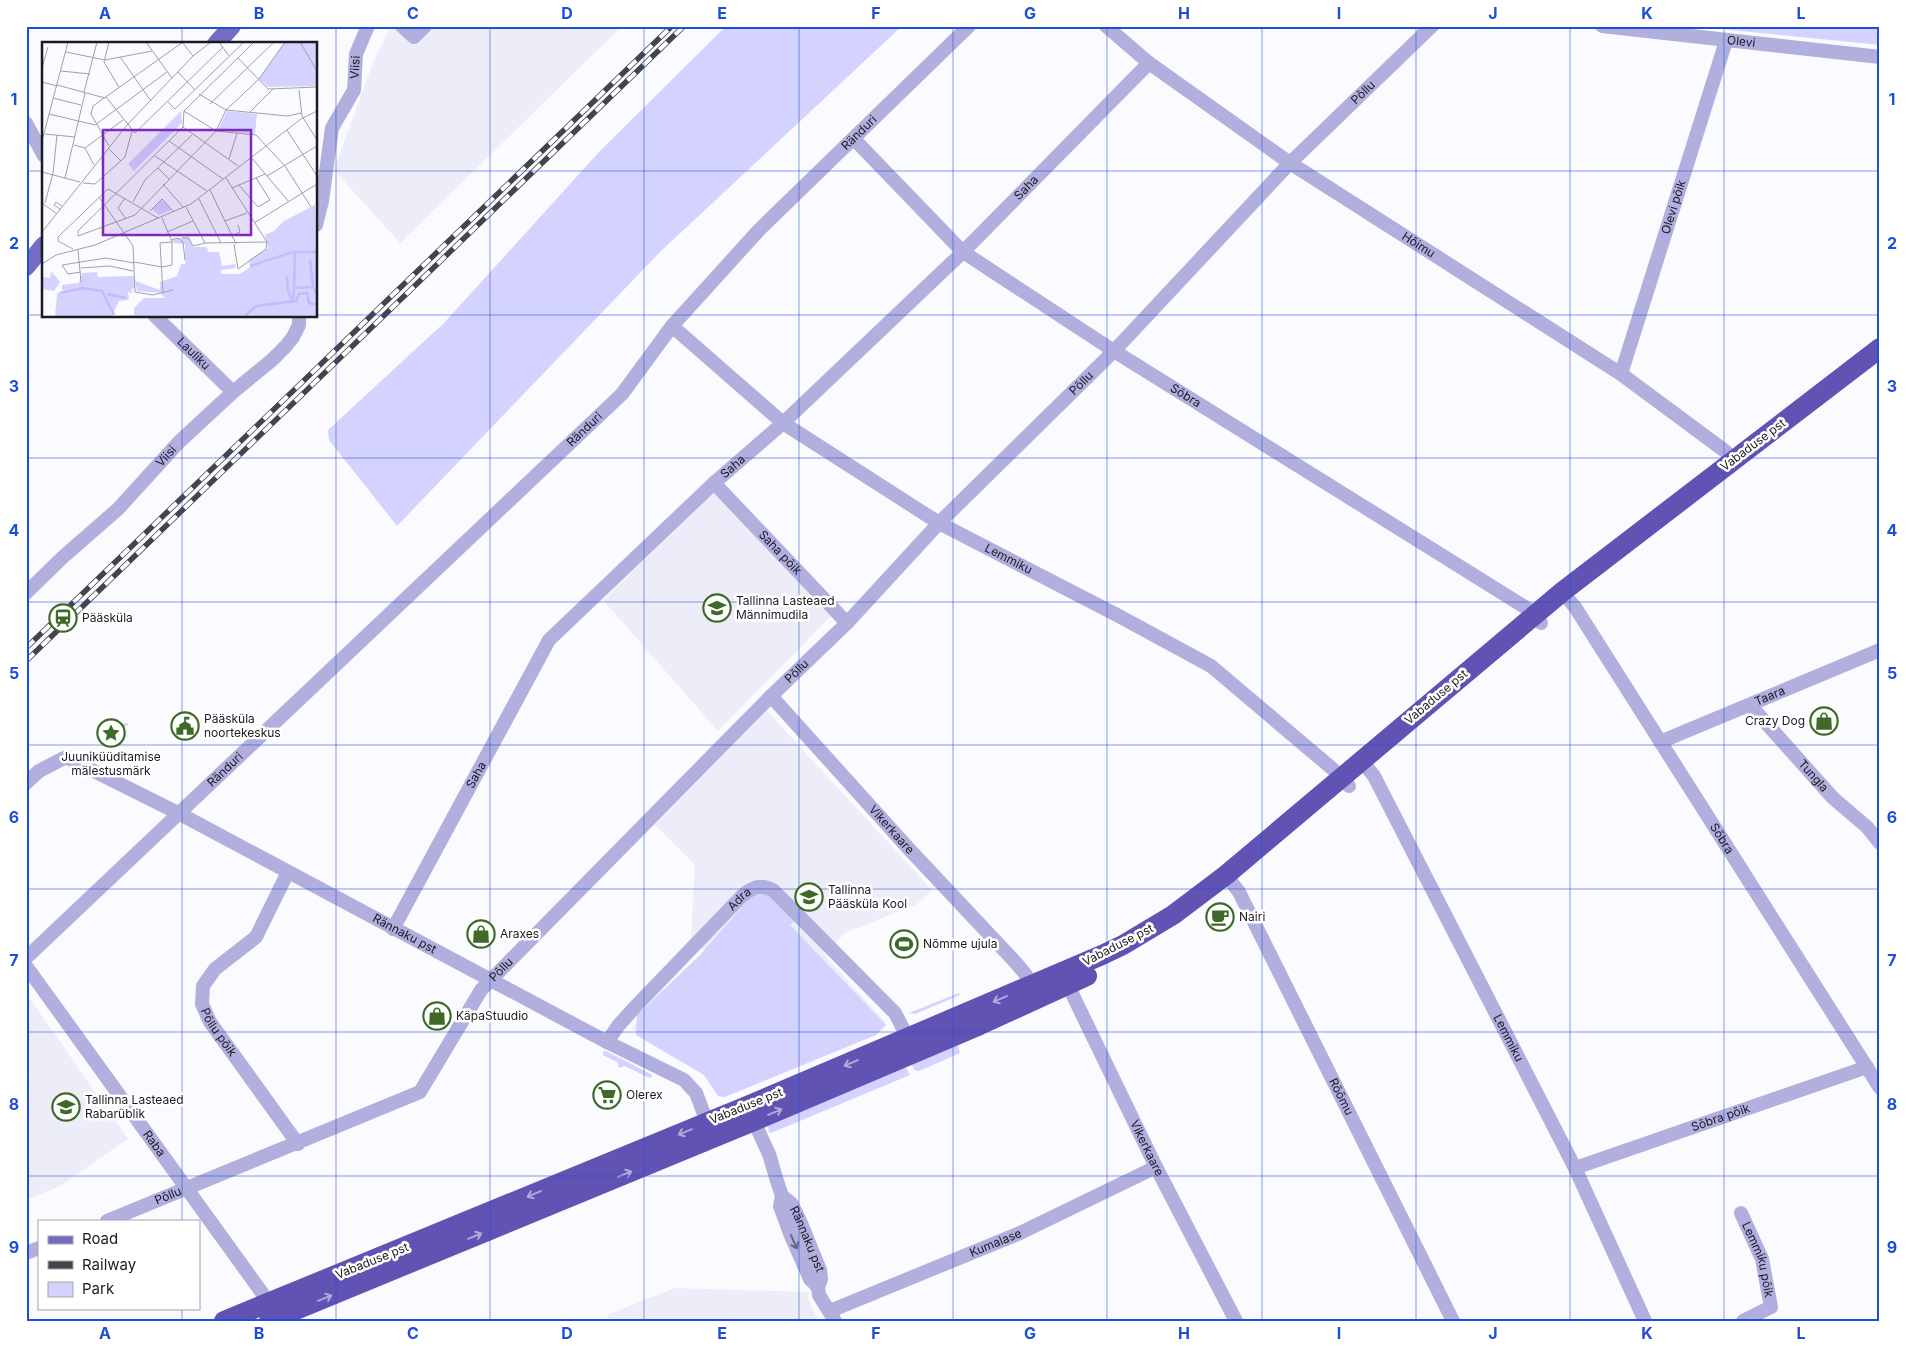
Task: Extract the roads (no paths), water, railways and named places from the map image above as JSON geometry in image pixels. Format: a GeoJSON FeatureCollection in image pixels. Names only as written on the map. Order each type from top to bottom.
{"type":"FeatureCollection","features":[{"type":"Feature","properties":{"kind":"highway","name":"Vabaduse pst"},"geometry":{"type":"LineString","coordinates":[[224,1321],[275,1315],[912,1045],[1064,978],[1124,945],[1229,879],[1537,619],[1734,460],[1880,348]]}},
{"type":"Feature","properties":{"kind":"highway","name":"Vabaduse pst"},"geometry":{"type":"LineString","coordinates":[[1566,596],[1880,363]]}},
{"type":"Feature","properties":{"kind":"highway","name":"Vabaduse pst"},"geometry":{"type":"LineString","coordinates":[[912,1045],[1031,986],[1064,978]]}},
{"type":"Feature","properties":{"kind":"main road"},"geometry":{"type":"LineString","coordinates":[[218,42],[232,26]]}},
{"type":"Feature","properties":{"kind":"main road"},"geometry":{"type":"LineString","coordinates":[[26,266],[42,247]]}},
{"type":"Feature","properties":{"kind":"street","name":"Viisi"},"geometry":{"type":"LineString","coordinates":[[318,217],[332,128],[354,90],[356,54],[368,26]]}},
{"type":"Feature","properties":{"kind":"street"},"geometry":{"type":"LineString","coordinates":[[402,26],[414,37],[425,26]]}},
{"type":"Feature","properties":{"kind":"street","name":"Ränduri"},"geometry":{"type":"LineString","coordinates":[[180,814],[622,394],[672,326],[759,230],[969,26]]}},
{"type":"Feature","properties":{"kind":"street","name":"Hõimu"},"geometry":{"type":"LineString","coordinates":[[1106,26],[1149,63],[1290,163],[1621,374],[1726,452],[1734,460]]}},
{"type":"Feature","properties":{"kind":"street","name":"Põllu"},"geometry":{"type":"LineString","coordinates":[[109,1220],[298,1144],[420,1092],[481,990],[771,696],[847,623],[939,523],[1114,351],[1290,163],[1432,26]]}},
{"type":"Feature","properties":{"kind":"street","name":"Olevi"},"geometry":{"type":"LineString","coordinates":[[1602,26],[1880,57]]}},
{"type":"Feature","properties":{"kind":"street","name":"Olevi põik"},"geometry":{"type":"LineString","coordinates":[[1621,374],[1726,41]]}},
{"type":"Feature","properties":{"kind":"street","name":"Saha"},"geometry":{"type":"LineString","coordinates":[[393,929],[549,640],[714,483],[783,423],[963,252],[1149,63]]}},
{"type":"Feature","properties":{"kind":"street"},"geometry":{"type":"LineString","coordinates":[[26,123],[42,152]]}},
{"type":"Feature","properties":{"kind":"street","name":"Sõbra"},"geometry":{"type":"LineString","coordinates":[[854,139],[963,252],[1114,351],[1528,609],[1537,619]]}},
{"type":"Feature","properties":{"kind":"street","name":"Lauliku"},"geometry":{"type":"LineString","coordinates":[[157,318],[233,392]]}},
{"type":"Feature","properties":{"kind":"street","name":"Viisi"},"geometry":{"type":"LineString","coordinates":[[26,593],[63,557],[118,509],[179,442],[286,346],[294,337],[299,325],[299,318]]}},
{"type":"Feature","properties":{"kind":"street","name":"Lemmiku"},"geometry":{"type":"LineString","coordinates":[[672,326],[783,423],[939,523],[1211,666],[1345,782]]}},
{"type":"Feature","properties":{"kind":"street","name":"Saha põik"},"geometry":{"type":"LineString","coordinates":[[714,483],[847,623]]}},
{"type":"Feature","properties":{"kind":"street","name":"Sõbra"},"geometry":{"type":"LineString","coordinates":[[1566,596],[1880,1088]]}},
{"type":"Feature","properties":{"kind":"street","name":"Taara"},"geometry":{"type":"LineString","coordinates":[[1660,742],[1880,650]]}},
{"type":"Feature","properties":{"kind":"street","name":"Vikerkaare"},"geometry":{"type":"LineString","coordinates":[[771,696],[909,849],[1017,964],[1026,975],[1031,986]]}},
{"type":"Feature","properties":{"kind":"street","name":"Tungla"},"geometry":{"type":"LineString","coordinates":[[1750,705],[1833,798],[1867,827],[1880,843]]}},
{"type":"Feature","properties":{"kind":"street","name":"Rännaku pst"},"geometry":{"type":"LineString","coordinates":[[26,783],[39,770],[66,758],[180,814],[607,1042],[684,1080],[696,1093],[710,1130]]}},
{"type":"Feature","properties":{"kind":"street","name":"Lemmiku"},"geometry":{"type":"LineString","coordinates":[[1365,765],[1379,785],[1575,1168],[1645,1321]]}},
{"type":"Feature","properties":{"kind":"street"},"geometry":{"type":"LineString","coordinates":[[26,958],[180,814]]}},
{"type":"Feature","properties":{"kind":"street","name":"Põllu põik"},"geometry":{"type":"LineString","coordinates":[[288,872],[256,937],[215,969],[203,986],[202,1004],[210,1022],[298,1144]]}},
{"type":"Feature","properties":{"kind":"street","name":"Rõõmu"},"geometry":{"type":"LineString","coordinates":[[1229,879],[1239,892],[1453,1321]]}},
{"type":"Feature","properties":{"kind":"street","name":"Adra"},"geometry":{"type":"LineString","coordinates":[[607,1042],[618,1026],[742,896],[756,886],[764,886],[774,891],[895,1013],[912,1045]]}},
{"type":"Feature","properties":{"kind":"street","name":"Raba"},"geometry":{"type":"LineString","coordinates":[[26,966],[275,1315]]}},
{"type":"Feature","properties":{"kind":"street","name":"Vikerkaare"},"geometry":{"type":"LineString","coordinates":[[1064,978],[1156,1167],[1236,1321]]}},
{"type":"Feature","properties":{"kind":"street","name":"Sõbra põik"},"geometry":{"type":"LineString","coordinates":[[1575,1168],[1867,1068]]}},
{"type":"Feature","properties":{"kind":"street","name":"Rännaku pst"},"geometry":{"type":"LineString","coordinates":[[750,1113],[768,1154],[782,1196],[791,1203],[820,1270],[819,1295],[832,1316]]}},
{"type":"Feature","properties":{"kind":"street","name":"Kumalase"},"geometry":{"type":"LineString","coordinates":[[832,1316],[1020,1233],[1156,1167]]}},
{"type":"Feature","properties":{"kind":"street","name":"Lemmiku põik"},"geometry":{"type":"LineString","coordinates":[[1741,1214],[1762,1259],[1771,1308],[1744,1321]]}},
{"type":"Feature","properties":{"kind":"street"},"geometry":{"type":"LineString","coordinates":[[26,1253],[38,1248]]}},
{"type":"Feature","properties":{"kind":"railway"},"geometry":{"type":"LineString","coordinates":[[26,648],[672,26]]}},
{"type":"Feature","properties":{"kind":"railway"},"geometry":{"type":"LineString","coordinates":[[26,661],[684,26]]}},
{"type":"Feature","properties":{"kind":"place","name":"Tallinna Lasteaed Männimudila"},"geometry":{"type":"Point","coordinates":[717,608]}},
{"type":"Feature","properties":{"kind":"place","name":"Pääsküla"},"geometry":{"type":"Point","coordinates":[63,618]}},
{"type":"Feature","properties":{"kind":"place","name":"Crazy Dog"},"geometry":{"type":"Point","coordinates":[1824,721]}},
{"type":"Feature","properties":{"kind":"place","name":"Pääsküla noortekeskus"},"geometry":{"type":"Point","coordinates":[185,726]}},
{"type":"Feature","properties":{"kind":"place","name":"Juuniküüditamise mälestusmärk"},"geometry":{"type":"Point","coordinates":[111,733]}},
{"type":"Feature","properties":{"kind":"place","name":"Tallinna Pääsküla Kool"},"geometry":{"type":"Point","coordinates":[809,897]}},
{"type":"Feature","properties":{"kind":"place","name":"Nairi"},"geometry":{"type":"Point","coordinates":[1220,917]}},
{"type":"Feature","properties":{"kind":"place","name":"Araxes"},"geometry":{"type":"Point","coordinates":[481,934]}},
{"type":"Feature","properties":{"kind":"place","name":"Nõmme ujula"},"geometry":{"type":"Point","coordinates":[904,944]}},
{"type":"Feature","properties":{"kind":"place","name":"KäpaStuudio"},"geometry":{"type":"Point","coordinates":[437,1016]}},
{"type":"Feature","properties":{"kind":"place","name":"Olerex"},"geometry":{"type":"Point","coordinates":[607,1095]}},
{"type":"Feature","properties":{"kind":"place","name":"Tallinna Lasteaed Rabarüblik"},"geometry":{"type":"Point","coordinates":[66,1107]}}]}
